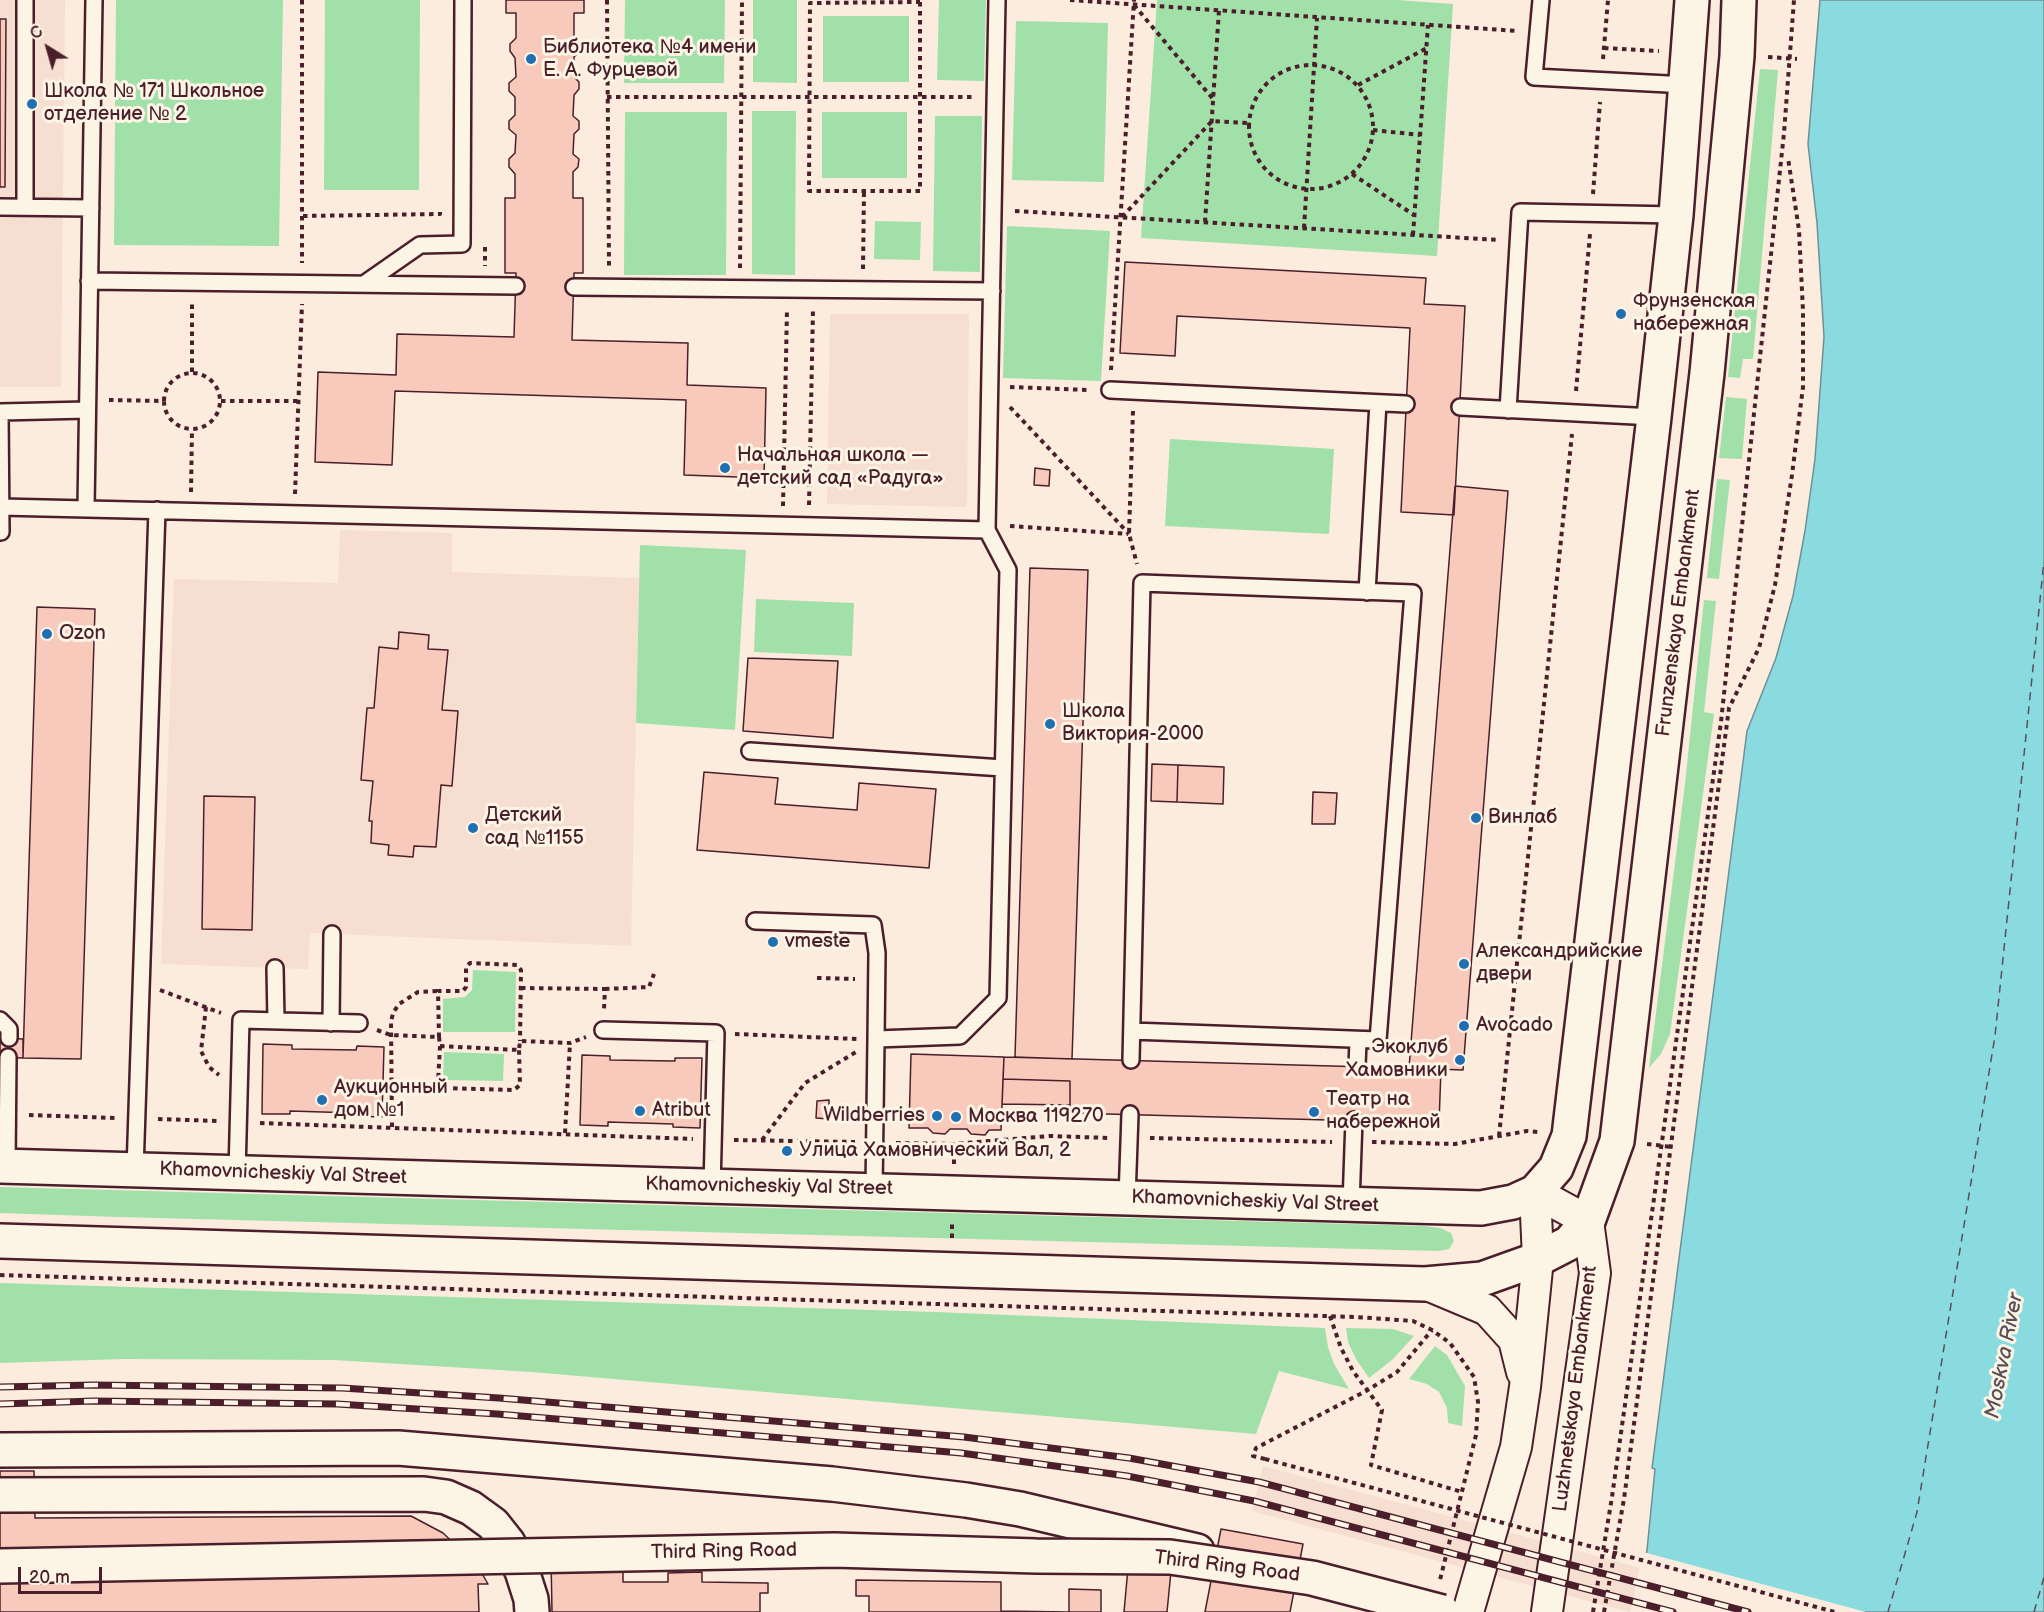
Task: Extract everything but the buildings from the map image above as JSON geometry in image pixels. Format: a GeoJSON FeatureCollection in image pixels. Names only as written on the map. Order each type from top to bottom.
{"type":"FeatureCollection","features":[{"type":"Feature","properties":{"kind":"main road"},"geometry":{"type":"LineString","coordinates":[[1535,1192],[1556,1168],[1569,1136],[1676,215],[1692,0]]}},
{"type":"Feature","properties":{"kind":"main road","name":"Frunzenskaya Embankment"},"geometry":{"type":"LineString","coordinates":[[1588,1221],[1617,1141],[1707,373],[1737,56],[1740,0]]}},
{"type":"Feature","properties":{"kind":"main road","name":"Khamovnicheskiy Val Street"},"geometry":{"type":"LineString","coordinates":[[4,1166],[1481,1208],[1513,1202],[1535,1192]]}},
{"type":"Feature","properties":{"kind":"main road"},"geometry":{"type":"LineString","coordinates":[[0,1241],[1425,1284],[1482,1279],[1538,1259],[1569,1243],[1588,1221]]}},
{"type":"Feature","properties":{"kind":"main road"},"geometry":{"type":"LineString","coordinates":[[0,1450],[398,1448],[832,1484],[966,1500],[1020,1509],[1312,1578]]}},
{"type":"Feature","properties":{"kind":"main road"},"geometry":{"type":"LineString","coordinates":[[0,1495],[408,1494],[446,1497],[471,1508],[493,1524],[508,1543],[522,1571],[531,1599],[532,1612]]}},
{"type":"Feature","properties":{"kind":"main road","name":"Third Ring Road"},"geometry":{"type":"LineString","coordinates":[[0,1566],[834,1550],[1170,1557],[1312,1578],[1440,1601]]}},
{"type":"Feature","properties":{"kind":"street"},"geometry":{"type":"LineString","coordinates":[[1535,1192],[1588,1221]]}},
{"type":"Feature","properties":{"kind":"street"},"geometry":{"type":"LineString","coordinates":[[1468,1612],[1516,1447],[1525,1387],[1538,1259],[1535,1192]]}},
{"type":"Feature","properties":{"kind":"street","name":"Luzhnetskaya Embankment"},"geometry":{"type":"LineString","coordinates":[[1547,1612],[1595,1273],[1588,1221]]}},
{"type":"Feature","properties":{"kind":"street"},"geometry":{"type":"LineString","coordinates":[[1425,1284],[1487,1310],[1514,1340],[1525,1387]]}},
{"type":"Feature","properties":{"kind":"lane"},"geometry":{"type":"LineString","coordinates":[[25,0],[25,207]]}},
{"type":"Feature","properties":{"kind":"lane"},"geometry":{"type":"LineString","coordinates":[[86,508],[94,0]]}},
{"type":"Feature","properties":{"kind":"lane"},"geometry":{"type":"LineString","coordinates":[[364,284],[420,245],[462,244],[463,0]]}},
{"type":"Feature","properties":{"kind":"lane"},"geometry":{"type":"LineString","coordinates":[[876,1040],[960,1036],[998,998],[1008,570],[987,527],[997,0]]}},
{"type":"Feature","properties":{"kind":"lane"},"geometry":{"type":"LineString","coordinates":[[1541,0],[1534,77],[1686,85]]}},
{"type":"Feature","properties":{"kind":"lane"},"geometry":{"type":"LineString","coordinates":[[0,207],[91,208]]}},
{"type":"Feature","properties":{"kind":"lane"},"geometry":{"type":"LineString","coordinates":[[1508,410],[1520,212],[1676,215]]}},
{"type":"Feature","properties":{"kind":"lane"},"geometry":{"type":"LineString","coordinates":[[89,281],[516,286]]}},
{"type":"Feature","properties":{"kind":"lane"},"geometry":{"type":"LineString","coordinates":[[574,287],[992,291]]}},
{"type":"Feature","properties":{"kind":"lane"},"geometry":{"type":"LineString","coordinates":[[1110,390],[1406,405]]}},
{"type":"Feature","properties":{"kind":"lane"},"geometry":{"type":"LineString","coordinates":[[1367,592],[1378,403]]}},
{"type":"Feature","properties":{"kind":"lane"},"geometry":{"type":"LineString","coordinates":[[1,532],[0,412],[87,404]]}},
{"type":"Feature","properties":{"kind":"lane"},"geometry":{"type":"LineString","coordinates":[[1460,407],[1654,417]]}},
{"type":"Feature","properties":{"kind":"lane"},"geometry":{"type":"LineString","coordinates":[[1,507],[782,525],[987,527]]}},
{"type":"Feature","properties":{"kind":"lane"},"geometry":{"type":"LineString","coordinates":[[135,1170],[157,510]]}},
{"type":"Feature","properties":{"kind":"lane"},"geometry":{"type":"LineString","coordinates":[[1131,1060],[1142,583],[1413,593],[1378,1040],[1132,1031]]}},
{"type":"Feature","properties":{"kind":"lane"},"geometry":{"type":"LineString","coordinates":[[750,751],[1003,768]]}},
{"type":"Feature","properties":{"kind":"lane"},"geometry":{"type":"LineString","coordinates":[[755,921],[873,925],[877,953],[874,1190]]}},
{"type":"Feature","properties":{"kind":"lane"},"geometry":{"type":"LineString","coordinates":[[331,1023],[332,934]]}},
{"type":"Feature","properties":{"kind":"lane"},"geometry":{"type":"LineString","coordinates":[[275,968],[276,1021]]}},
{"type":"Feature","properties":{"kind":"lane"},"geometry":{"type":"LineString","coordinates":[[0,1020],[9,1029],[9,1038]]}},
{"type":"Feature","properties":{"kind":"lane"},"geometry":{"type":"LineString","coordinates":[[237,1173],[241,1020],[359,1023]]}},
{"type":"Feature","properties":{"kind":"lane"},"geometry":{"type":"LineString","coordinates":[[603,1030],[716,1033],[712,1186]]}},
{"type":"Feature","properties":{"kind":"lane"},"geometry":{"type":"LineString","coordinates":[[1357,1066],[1358,1041]]}},
{"type":"Feature","properties":{"kind":"lane"},"geometry":{"type":"LineString","coordinates":[[4,1166],[8,1114],[8,1057]]}},
{"type":"Feature","properties":{"kind":"lane"},"geometry":{"type":"LineString","coordinates":[[1128,1198],[1130,1114]]}},
{"type":"Feature","properties":{"kind":"lane"},"geometry":{"type":"LineString","coordinates":[[1351,1204],[1354,1120]]}},
{"type":"Feature","properties":{"kind":"path"},"geometry":{"type":"LineString","coordinates":[[294,513],[302,284],[302,0]]}},
{"type":"Feature","properties":{"kind":"path"},"geometry":{"type":"LineString","coordinates":[[607,0],[609,288]]}},
{"type":"Feature","properties":{"kind":"path"},"geometry":{"type":"LineString","coordinates":[[740,289],[742,0]]}},
{"type":"Feature","properties":{"kind":"path"},"geometry":{"type":"LineString","coordinates":[[1070,0],[1133,2],[1317,18],[1539,32]]}},
{"type":"Feature","properties":{"kind":"path"},"geometry":{"type":"LineString","coordinates":[[1499,1136],[1575,412],[1608,0]]}},
{"type":"Feature","properties":{"kind":"path"},"geometry":{"type":"LineString","coordinates":[[1593,1612],[1612,1497],[1721,722],[1782,157],[1794,0]]}},
{"type":"Feature","properties":{"kind":"path"},"geometry":{"type":"LineString","coordinates":[[867,1],[920,3],[920,191],[809,191],[810,97],[810,3],[867,1]]}},
{"type":"Feature","properties":{"kind":"path"},"geometry":{"type":"LineString","coordinates":[[1133,2],[1213,99]]}},
{"type":"Feature","properties":{"kind":"path"},"geometry":{"type":"LineString","coordinates":[[990,386],[1110,390],[1133,2]]}},
{"type":"Feature","properties":{"kind":"path"},"geometry":{"type":"LineString","coordinates":[[1204,222],[1219,10]]}},
{"type":"Feature","properties":{"kind":"path"},"geometry":{"type":"LineString","coordinates":[[1304,228],[1317,18]]}},
{"type":"Feature","properties":{"kind":"path"},"geometry":{"type":"LineString","coordinates":[[1413,235],[1428,25]]}},
{"type":"Feature","properties":{"kind":"path"},"geometry":{"type":"LineString","coordinates":[[1358,85],[1426,48]]}},
{"type":"Feature","properties":{"kind":"path"},"geometry":{"type":"LineString","coordinates":[[1604,48],[1663,51]]}},
{"type":"Feature","properties":{"kind":"path"},"geometry":{"type":"LineString","coordinates":[[1761,57],[1797,59]]}},
{"type":"Feature","properties":{"kind":"path"},"geometry":{"type":"LineString","coordinates":[[1315,64],[1338,70],[1358,85],[1370,106],[1373,130],[1367,154],[1352,174],[1331,186],[1307,189],[1283,183],[1263,168],[1251,147],[1248,123],[1254,99],[1269,80],[1290,67],[1315,64]]}},
{"type":"Feature","properties":{"kind":"path"},"geometry":{"type":"LineString","coordinates":[[607,97],[995,97]]}},
{"type":"Feature","properties":{"kind":"path"},"geometry":{"type":"LineString","coordinates":[[1121,217],[1212,121],[1248,123]]}},
{"type":"Feature","properties":{"kind":"path"},"geometry":{"type":"LineString","coordinates":[[1373,130],[1420,135]]}},
{"type":"Feature","properties":{"kind":"path"},"geometry":{"type":"LineString","coordinates":[[1605,1612],[1624,1499],[1729,708],[1759,648],[1775,585],[1803,387],[1803,311],[1799,230],[1788,158]]}},
{"type":"Feature","properties":{"kind":"path"},"geometry":{"type":"LineString","coordinates":[[1352,174],[1414,215]]}},
{"type":"Feature","properties":{"kind":"path"},"geometry":{"type":"LineString","coordinates":[[863,291],[864,191]]}},
{"type":"Feature","properties":{"kind":"path"},"geometry":{"type":"LineString","coordinates":[[303,216],[441,214],[441,202]]}},
{"type":"Feature","properties":{"kind":"path"},"geometry":{"type":"LineString","coordinates":[[993,210],[1518,241]]}},
{"type":"Feature","properties":{"kind":"path"},"geometry":{"type":"LineString","coordinates":[[192,282],[192,372]]}},
{"type":"Feature","properties":{"kind":"path"},"geometry":{"type":"LineString","coordinates":[[782,525],[788,290]]}},
{"type":"Feature","properties":{"kind":"path"},"geometry":{"type":"LineString","coordinates":[[809,525],[814,290]]}},
{"type":"Feature","properties":{"kind":"path"},"geometry":{"type":"LineString","coordinates":[[192,372],[207,376],[217,386],[221,401],[217,415],[206,426],[192,429],[177,426],[167,416],[163,401],[167,386],[172,381],[178,376],[192,372]]}},
{"type":"Feature","properties":{"kind":"path"},"geometry":{"type":"LineString","coordinates":[[990,386],[1129,534]]}},
{"type":"Feature","properties":{"kind":"path"},"geometry":{"type":"LineString","coordinates":[[1134,392],[1129,534],[1142,583]]}},
{"type":"Feature","properties":{"kind":"path"},"geometry":{"type":"LineString","coordinates":[[87,404],[163,401]]}},
{"type":"Feature","properties":{"kind":"path"},"geometry":{"type":"LineString","coordinates":[[221,401],[298,401]]}},
{"type":"Feature","properties":{"kind":"path"},"geometry":{"type":"LineString","coordinates":[[191,511],[192,429]]}},
{"type":"Feature","properties":{"kind":"path"},"geometry":{"type":"LineString","coordinates":[[987,527],[1129,534]]}},
{"type":"Feature","properties":{"kind":"path"},"geometry":{"type":"LineString","coordinates":[[392,1127],[391,1035],[393,1013],[399,1004],[418,992],[438,991],[463,991],[466,987],[466,967],[470,963],[517,965],[521,970],[520,1085],[514,1090],[443,1088],[438,1082],[440,1046],[438,991]]}},
{"type":"Feature","properties":{"kind":"path"},"geometry":{"type":"LineString","coordinates":[[521,988],[604,990],[649,987],[654,974]]}},
{"type":"Feature","properties":{"kind":"path"},"geometry":{"type":"LineString","coordinates":[[817,978],[877,980]]}},
{"type":"Feature","properties":{"kind":"path"},"geometry":{"type":"LineString","coordinates":[[141,983],[241,1020]]}},
{"type":"Feature","properties":{"kind":"path"},"geometry":{"type":"LineString","coordinates":[[520,1041],[570,1043],[603,1030],[604,990]]}},
{"type":"Feature","properties":{"kind":"path"},"geometry":{"type":"LineString","coordinates":[[206,1007],[201,1051],[209,1066],[239,1090]]}},
{"type":"Feature","properties":{"kind":"path"},"geometry":{"type":"LineString","coordinates":[[359,1023],[391,1035],[439,1037]]}},
{"type":"Feature","properties":{"kind":"path"},"geometry":{"type":"LineString","coordinates":[[716,1033],[876,1040]]}},
{"type":"Feature","properties":{"kind":"path"},"geometry":{"type":"LineString","coordinates":[[762,1140],[805,1083],[876,1040]]}},
{"type":"Feature","properties":{"kind":"path"},"geometry":{"type":"LineString","coordinates":[[565,1133],[570,1043]]}},
{"type":"Feature","properties":{"kind":"path"},"geometry":{"type":"LineString","coordinates":[[440,1046],[519,1050]]}},
{"type":"Feature","properties":{"kind":"path"},"geometry":{"type":"LineString","coordinates":[[8,1114],[714,1140],[954,1144],[1050,1136],[1455,1144],[1527,1131],[1539,1132]]}},
{"type":"Feature","properties":{"kind":"path"},"geometry":{"type":"LineString","coordinates":[[954,1144],[954,1171]]}},
{"type":"Feature","properties":{"kind":"path"},"geometry":{"type":"LineString","coordinates":[[1647,1144],[1672,1148]]}},
{"type":"Feature","properties":{"kind":"path"},"geometry":{"type":"LineString","coordinates":[[0,1275],[1330,1316],[1413,1321],[1432,1330],[1450,1343],[1474,1377],[1478,1402],[1476,1435],[1440,1601]]}},
{"type":"Feature","properties":{"kind":"path"},"geometry":{"type":"LineString","coordinates":[[1330,1316],[1341,1348],[1366,1391],[1382,1410],[1371,1465],[1462,1492]]}},
{"type":"Feature","properties":{"kind":"path"},"geometry":{"type":"LineString","coordinates":[[1432,1330],[1397,1372],[1366,1391],[1256,1448],[1253,1456],[1834,1612]]}},
{"type":"Feature","properties":{"kind":"shaded area","name":"Школа № 171 Школьное отделение № 2"},"geometry":{"type":"Polygon","coordinates":[[[0,0],[65,0],[61,387],[0,387],[0,0]]]}},
{"type":"Feature","properties":{"kind":"shaded area"},"geometry":{"type":"Polygon","coordinates":[[[830,314],[969,314],[967,507],[827,504],[830,314]]]}},
{"type":"Feature","properties":{"kind":"shaded area","name":"Детский сад №1155"},"geometry":{"type":"Polygon","coordinates":[[[340,530],[452,533],[452,572],[639,578],[631,946],[310,933],[308,969],[161,964],[174,579],[338,583],[340,530]]]}},
{"type":"Feature","properties":{"kind":"shaded area"},"geometry":{"type":"Polygon","coordinates":[[[1263,1466],[1804,1612],[1629,1612],[1252,1511],[1263,1466]]]}},
{"type":"Feature","properties":{"kind":"green space"},"geometry":{"type":"Polygon","coordinates":[[[116,0],[283,0],[279,246],[114,245],[116,0]]]}},
{"type":"Feature","properties":{"kind":"green space"},"geometry":{"type":"Polygon","coordinates":[[[325,0],[420,0],[419,190],[324,190],[325,0]]]}},
{"type":"Feature","properties":{"kind":"green space"},"geometry":{"type":"Polygon","coordinates":[[[625,0],[725,0],[724,83],[624,83],[625,0]]]}},
{"type":"Feature","properties":{"kind":"green space"},"geometry":{"type":"Polygon","coordinates":[[[753,0],[797,0],[797,83],[753,82],[753,0]]]}},
{"type":"Feature","properties":{"kind":"green space"},"geometry":{"type":"Polygon","coordinates":[[[939,0],[986,0],[984,81],[937,80],[939,0]]]}},
{"type":"Feature","properties":{"kind":"green space"},"geometry":{"type":"Polygon","coordinates":[[[1157,0],[1397,0],[1453,4],[1437,256],[1141,238],[1157,0]]]}},
{"type":"Feature","properties":{"kind":"green space"},"geometry":{"type":"Polygon","coordinates":[[[823,16],[909,16],[909,82],[823,82],[823,16]]]}},
{"type":"Feature","properties":{"kind":"green space"},"geometry":{"type":"Polygon","coordinates":[[[1016,21],[1108,23],[1104,182],[1012,180],[1016,21]]]}},
{"type":"Feature","properties":{"kind":"green space"},"geometry":{"type":"Polygon","coordinates":[[[1760,69],[1778,70],[1753,359],[1743,359],[1740,378],[1728,377],[1760,69]]]}},
{"type":"Feature","properties":{"kind":"green space"},"geometry":{"type":"Polygon","coordinates":[[[752,111],[796,111],[795,275],[752,274],[752,111]]]}},
{"type":"Feature","properties":{"kind":"green space"},"geometry":{"type":"Polygon","coordinates":[[[625,112],[727,112],[726,275],[624,275],[625,112]]]}},
{"type":"Feature","properties":{"kind":"green space"},"geometry":{"type":"Polygon","coordinates":[[[822,112],[907,112],[907,178],[822,178],[822,112]]]}},
{"type":"Feature","properties":{"kind":"green space"},"geometry":{"type":"Polygon","coordinates":[[[935,116],[982,116],[980,272],[933,271],[935,116]]]}},
{"type":"Feature","properties":{"kind":"green space"},"geometry":{"type":"Polygon","coordinates":[[[875,221],[921,222],[920,260],[874,259],[875,221]]]}},
{"type":"Feature","properties":{"kind":"green space"},"geometry":{"type":"Polygon","coordinates":[[[1007,226],[1110,231],[1101,381],[1003,378],[1007,226]]]}},
{"type":"Feature","properties":{"kind":"green space"},"geometry":{"type":"Polygon","coordinates":[[[1726,397],[1747,399],[1742,459],[1719,458],[1726,397]]]}},
{"type":"Feature","properties":{"kind":"green space"},"geometry":{"type":"Polygon","coordinates":[[[1170,439],[1334,449],[1329,534],[1165,526],[1170,439]]]}},
{"type":"Feature","properties":{"kind":"green space"},"geometry":{"type":"Polygon","coordinates":[[[1717,479],[1730,480],[1719,579],[1707,578],[1717,479]]]}},
{"type":"Feature","properties":{"kind":"green space"},"geometry":{"type":"Polygon","coordinates":[[[640,545],[746,550],[735,730],[636,723],[640,545]]]}},
{"type":"Feature","properties":{"kind":"green space"},"geometry":{"type":"Polygon","coordinates":[[[756,599],[854,603],[852,656],[754,652],[756,599]]]}},
{"type":"Feature","properties":{"kind":"green space"},"geometry":{"type":"Polygon","coordinates":[[[1704,600],[1716,601],[1704,712],[1714,714],[1670,1034],[1661,1054],[1649,1068],[1685,784],[1704,600]]]}},
{"type":"Feature","properties":{"kind":"green space"},"geometry":{"type":"Polygon","coordinates":[[[473,970],[516,972],[515,1032],[443,1032],[443,999],[465,997],[472,990],[473,970]]]}},
{"type":"Feature","properties":{"kind":"green space"},"geometry":{"type":"Polygon","coordinates":[[[444,1052],[504,1054],[503,1081],[443,1080],[444,1052]]]}},
{"type":"Feature","properties":{"kind":"green space"},"geometry":{"type":"Polygon","coordinates":[[[0,1187],[1424,1226],[1440,1228],[1451,1233],[1454,1241],[1449,1249],[1438,1251],[0,1213],[0,1187]]]}},
{"type":"Feature","properties":{"kind":"green space"},"geometry":{"type":"Polygon","coordinates":[[[0,1283],[936,1312],[1325,1328],[1334,1364],[1349,1389],[1279,1371],[1256,1434],[532,1372],[334,1360],[124,1359],[0,1363],[0,1283]]]}},
{"type":"Feature","properties":{"kind":"green space"},"geometry":{"type":"Polygon","coordinates":[[[1346,1328],[1393,1329],[1414,1336],[1392,1360],[1369,1378],[1348,1342],[1346,1328]]]}},
{"type":"Feature","properties":{"kind":"green space"},"geometry":{"type":"Polygon","coordinates":[[[1435,1346],[1447,1355],[1465,1386],[1462,1426],[1448,1423],[1447,1408],[1439,1392],[1427,1384],[1409,1379],[1435,1346]]]}},
{"type":"Feature","properties":{"kind":"water","name":"Moskva River"},"geometry":{"type":"Polygon","coordinates":[[[1820,0],[2044,0],[2044,1612],[1633,1612],[1647,1550],[1655,1469],[1652,1468],[1747,731],[1776,658],[1793,596],[1815,459],[1824,337],[1817,223],[1808,144],[1820,0]]]}},
{"type":"Feature","properties":{"kind":"pier"},"geometry":{"type":"Polygon","coordinates":[[[1643,1552],[1866,1612],[1630,1612],[1643,1552]]]}},
{"type":"Feature","properties":{"kind":"ferry route"},"geometry":{"type":"LineString","coordinates":[[1888,1612],[1917,1512],[1995,1036],[2044,561]]}},
{"type":"Feature","properties":{"kind":"ferry route"},"geometry":{"type":"LineString","coordinates":[[2034,1612],[2044,1577]]}},
{"type":"Feature","properties":{"kind":"railway"},"geometry":{"type":"LineString","coordinates":[[0,1387],[93,1385],[342,1388],[499,1398],[964,1437],[1129,1458],[1259,1482],[1748,1612]]}},
{"type":"Feature","properties":{"kind":"railway"},"geometry":{"type":"LineString","coordinates":[[0,1404],[94,1401],[337,1404],[497,1414],[961,1453],[1127,1476],[1254,1501],[1673,1612]]}},
{"type":"Feature","properties":{"kind":"place","name":"Библиотека №4 имени Е. А. Фурцевой"},"geometry":{"type":"Point","coordinates":[531,59]}},
{"type":"Feature","properties":{"kind":"place","name":"Школа № 171 Школьное отделение № 2"},"geometry":{"type":"Point","coordinates":[32,104]}},
{"type":"Feature","properties":{"kind":"place","name":"Фрунзенская набережная"},"geometry":{"type":"Point","coordinates":[1621,314]}},
{"type":"Feature","properties":{"kind":"place","name":"Начальная школа — детский сад «Радуга»"},"geometry":{"type":"Point","coordinates":[725,468]}},
{"type":"Feature","properties":{"kind":"place","name":"Ozon"},"geometry":{"type":"Point","coordinates":[47,634]}},
{"type":"Feature","properties":{"kind":"place","name":"Школа Виктория-2000"},"geometry":{"type":"Point","coordinates":[1050,724]}},
{"type":"Feature","properties":{"kind":"place","name":"Винлаб"},"geometry":{"type":"Point","coordinates":[1476,818]}},
{"type":"Feature","properties":{"kind":"place","name":"Детский сад №1155"},"geometry":{"type":"Point","coordinates":[473,828]}},
{"type":"Feature","properties":{"kind":"place","name":"vmeste"},"geometry":{"type":"Point","coordinates":[773,942]}},
{"type":"Feature","properties":{"kind":"place","name":"Александрийские двери"},"geometry":{"type":"Point","coordinates":[1464,964]}},
{"type":"Feature","properties":{"kind":"place","name":"Avocado"},"geometry":{"type":"Point","coordinates":[1464,1026]}},
{"type":"Feature","properties":{"kind":"place","name":"Экоклуб Хамовники"},"geometry":{"type":"Point","coordinates":[1460,1060]}},
{"type":"Feature","properties":{"kind":"place","name":"Аукционный дом №1"},"geometry":{"type":"Point","coordinates":[322,1100]}},
{"type":"Feature","properties":{"kind":"place","name":"Atribut"},"geometry":{"type":"Point","coordinates":[640,1111]}},
{"type":"Feature","properties":{"kind":"place","name":"Театр на набережной"},"geometry":{"type":"Point","coordinates":[1314,1112]}},
{"type":"Feature","properties":{"kind":"place","name":"Wildberries"},"geometry":{"type":"Point","coordinates":[937,1116]}},
{"type":"Feature","properties":{"kind":"place","name":"Москва 119270"},"geometry":{"type":"Point","coordinates":[956,1117]}},
{"type":"Feature","properties":{"kind":"place","name":"Улица Хамовнический Вал, 2"},"geometry":{"type":"Point","coordinates":[787,1151]}}]}
